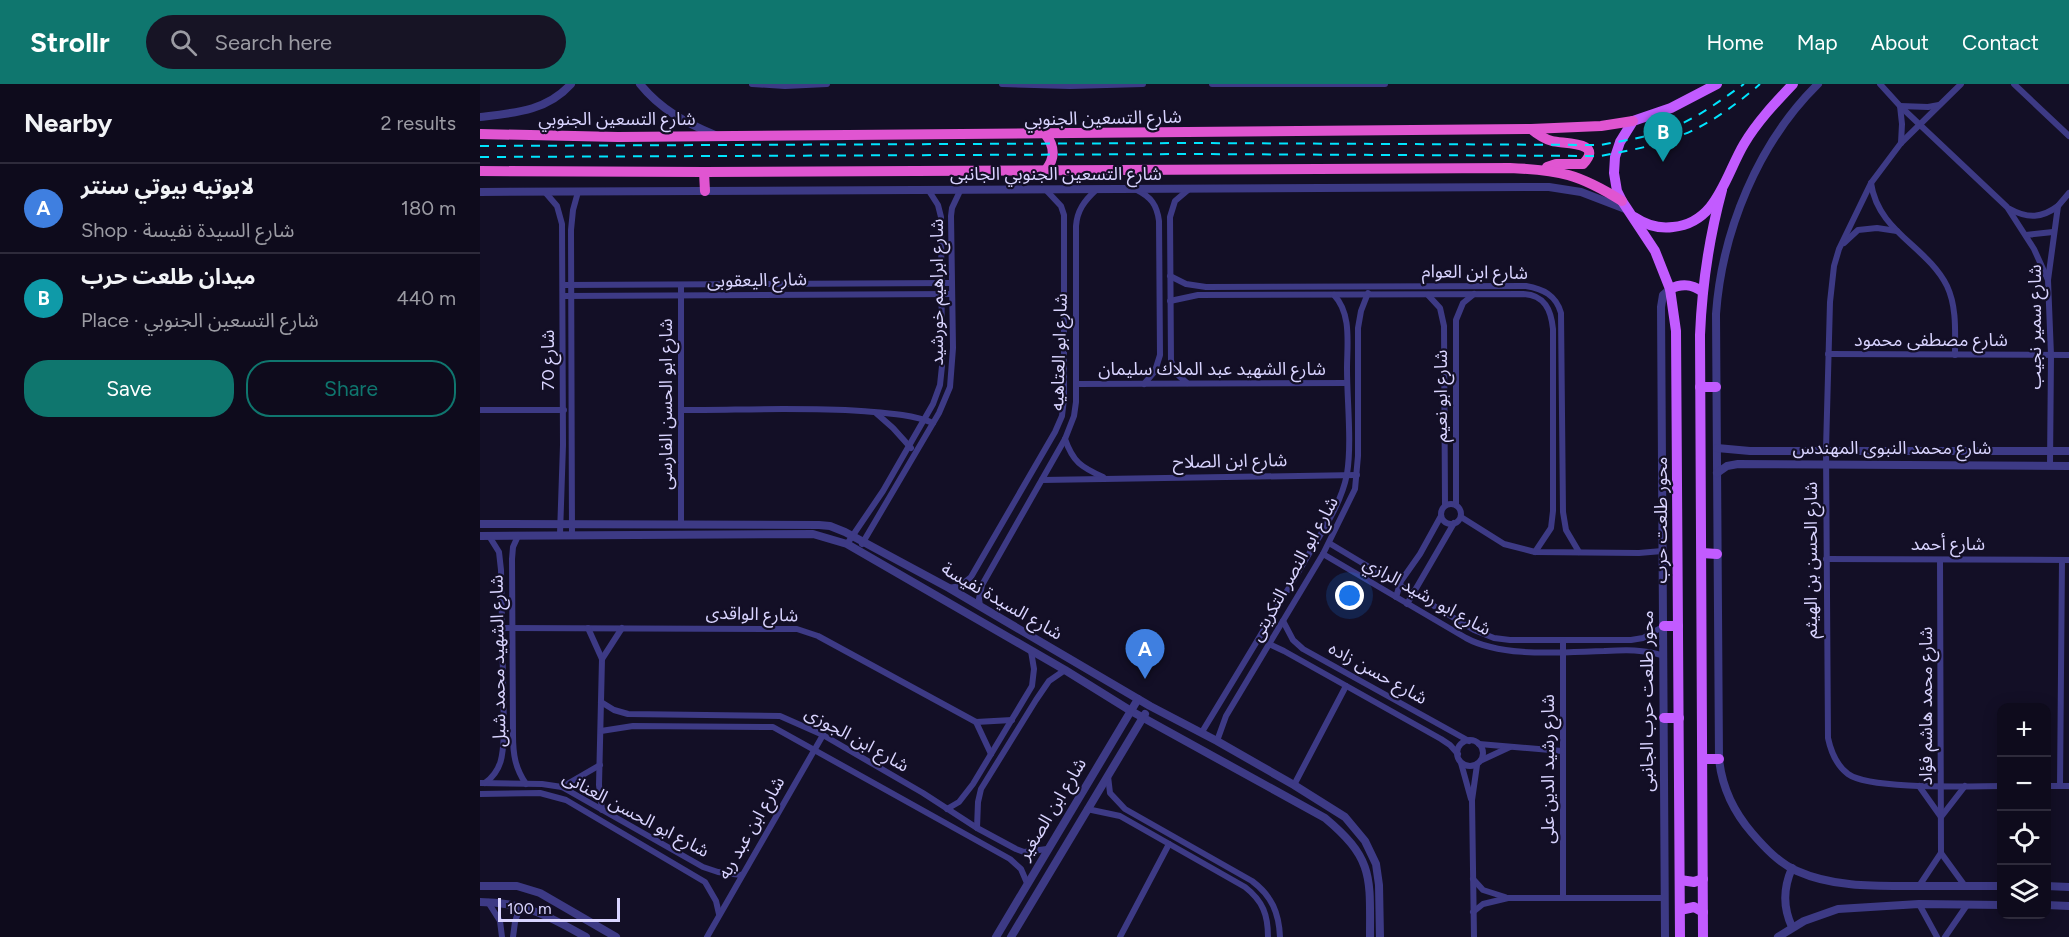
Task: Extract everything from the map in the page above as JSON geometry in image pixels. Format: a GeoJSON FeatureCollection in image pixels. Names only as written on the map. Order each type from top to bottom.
{"type":"FeatureCollection","features":[{"type":"Feature","properties":{"kind":"highway","name":"شارع التسعين الجنوبي"},"geometry":{"type":"LineString","coordinates":[[480,134],[618,137],[1046,135],[1531,129],[1601,126],[1633,121]]}},
{"type":"Feature","properties":{"kind":"highway"},"geometry":{"type":"LineString","coordinates":[[1531,129],[1552,141],[1579,143],[1585,146],[1588,152],[1583,164],[1556,164],[1541,170]]}},
{"type":"Feature","properties":{"kind":"highway"},"geometry":{"type":"LineString","coordinates":[[1046,135],[1051,141],[1053,156],[1046,170]]}},
{"type":"Feature","properties":{"kind":"highway"},"geometry":{"type":"LineString","coordinates":[[480,171],[1541,170],[1557,171],[1585,180],[1627,209]]}},
{"type":"Feature","properties":{"kind":"highway"},"geometry":{"type":"LineString","coordinates":[[704,172],[705,191]]}},
{"type":"Feature","properties":{"kind":"main road","name":"شارع التسعين الجنوبي"},"geometry":{"type":"LineString","coordinates":[[1633,121],[1671,108],[1717,84]]}},
{"type":"Feature","properties":{"kind":"main road"},"geometry":{"type":"LineString","coordinates":[[1703,937],[1700,387],[1702,292],[1709,244],[1722,190],[1737,157],[1753,130],[1793,84]]}},
{"type":"Feature","properties":{"kind":"main road","name":"محور طلعت حرب"},"geometry":{"type":"LineString","coordinates":[[1633,121],[1620,142],[1615,157],[1615,182],[1627,209],[1655,251],[1670,289],[1677,355],[1680,937]]}},
{"type":"Feature","properties":{"kind":"main road"},"geometry":{"type":"LineString","coordinates":[[1627,209],[1643,222],[1659,227],[1684,225],[1705,213],[1722,190]]}},
{"type":"Feature","properties":{"kind":"main road"},"geometry":{"type":"LineString","coordinates":[[1670,289],[1683,285],[1697,288],[1702,292]]}},
{"type":"Feature","properties":{"kind":"main road"},"geometry":{"type":"LineString","coordinates":[[1700,387],[1716,387]]}},
{"type":"Feature","properties":{"kind":"main road"},"geometry":{"type":"LineString","coordinates":[[1702,553],[1716,554]]}},
{"type":"Feature","properties":{"kind":"main road"},"geometry":{"type":"LineString","coordinates":[[1664,626],[1678,626]]}},
{"type":"Feature","properties":{"kind":"main road"},"geometry":{"type":"LineString","coordinates":[[1664,718],[1679,718]]}},
{"type":"Feature","properties":{"kind":"main road"},"geometry":{"type":"LineString","coordinates":[[1703,759],[1719,759]]}},
{"type":"Feature","properties":{"kind":"main road"},"geometry":{"type":"LineString","coordinates":[[1680,879],[1694,882],[1703,879]]}},
{"type":"Feature","properties":{"kind":"main road"},"geometry":{"type":"LineString","coordinates":[[1680,910],[1694,907],[1703,912]]}},
{"type":"Feature","properties":{"kind":"street"},"geometry":{"type":"LineString","coordinates":[[480,117],[532,110],[554,99],[571,84]]}},
{"type":"Feature","properties":{"kind":"street"},"geometry":{"type":"LineString","coordinates":[[640,84],[647,93],[680,119],[718,136]]}},
{"type":"Feature","properties":{"kind":"street"},"geometry":{"type":"LineString","coordinates":[[752,84],[785,86],[827,84]]}},
{"type":"Feature","properties":{"kind":"street"},"geometry":{"type":"LineString","coordinates":[[1002,84],[1070,86],[1143,84]]}},
{"type":"Feature","properties":{"kind":"street"},"geometry":{"type":"LineString","coordinates":[[1212,84],[1385,84]]}},
{"type":"Feature","properties":{"kind":"street"},"geometry":{"type":"LineString","coordinates":[[1818,84],[1778,135],[1746,193],[1737,216],[1718,291],[1716,554],[1719,759],[1724,789],[1736,813],[1766,849],[1792,868],[1820,879],[1869,886],[1997,886]]}},
{"type":"Feature","properties":{"kind":"street"},"geometry":{"type":"LineString","coordinates":[[1880,84],[1900,106],[2007,207],[2026,235],[2048,280]]}},
{"type":"Feature","properties":{"kind":"street","name":"شارع الحسن بن الهيثم"},"geometry":{"type":"LineString","coordinates":[[1960,84],[1900,143],[1871,183],[1839,249],[1834,266],[1830,302],[1826,449],[1828,738],[1833,757],[1846,773],[1854,778],[1919,786],[1997,786]]}},
{"type":"Feature","properties":{"kind":"street"},"geometry":{"type":"LineString","coordinates":[[2014,84],[2069,136]]}},
{"type":"Feature","properties":{"kind":"street"},"geometry":{"type":"LineString","coordinates":[[1900,106],[1939,105]]}},
{"type":"Feature","properties":{"kind":"street"},"geometry":{"type":"LineString","coordinates":[[1900,106],[1902,124],[1900,143]]}},
{"type":"Feature","properties":{"kind":"street"},"geometry":{"type":"LineString","coordinates":[[1871,183],[1877,207],[1897,231],[1940,274],[1948,288],[1953,300],[1955,355]]}},
{"type":"Feature","properties":{"kind":"street","name":"شارع التسعين الجنوبي الجانبى"},"geometry":{"type":"LineString","coordinates":[[480,192],[1549,187],[1581,192],[1627,209]]}},
{"type":"Feature","properties":{"kind":"street","name":"شارع ابراهيم خورشيد"},"geometry":{"type":"LineString","coordinates":[[859,550],[933,423],[950,387],[953,348],[951,216],[952,207],[960,190]]}},
{"type":"Feature","properties":{"kind":"street","name":"شارع ابو العتاهيه"},"geometry":{"type":"LineString","coordinates":[[949,588],[960,586],[971,577],[1062,416],[1065,349],[1064,215],[1061,206],[1046,190]]}},
{"type":"Feature","properties":{"kind":"street","name":"شارع ابو العتاهيه"},"geometry":{"type":"LineString","coordinates":[[980,606],[982,585],[1065,439],[1075,410],[1077,384],[1076,226],[1079,210],[1096,190]]}},
{"type":"Feature","properties":{"kind":"street"},"geometry":{"type":"LineString","coordinates":[[1137,190],[1154,202],[1160,220],[1160,355],[1155,371],[1144,384]]}},
{"type":"Feature","properties":{"kind":"street"},"geometry":{"type":"LineString","coordinates":[[1187,384],[1178,375],[1171,361],[1170,216],[1175,201],[1188,190]]}},
{"type":"Feature","properties":{"kind":"street","name":"شارع ابراهيم خورشيد"},"geometry":{"type":"LineString","coordinates":[[847,544],[910,446],[936,398],[940,385],[941,211],[929,191]]}},
{"type":"Feature","properties":{"kind":"street","name":"شارع 70"},"geometry":{"type":"LineString","coordinates":[[545,192],[561,214],[566,285],[561,534]]}},
{"type":"Feature","properties":{"kind":"street","name":"شارع 70"},"geometry":{"type":"LineString","coordinates":[[566,285],[573,210],[578,192]]}},
{"type":"Feature","properties":{"kind":"street"},"geometry":{"type":"LineString","coordinates":[[2007,207],[2021,215],[2048,214],[2069,194]]}},
{"type":"Feature","properties":{"kind":"street","name":"شارع سمير نجيب"},"geometry":{"type":"LineString","coordinates":[[2050,465],[2051,355],[2048,280],[2058,206]]}},
{"type":"Feature","properties":{"kind":"street"},"geometry":{"type":"LineString","coordinates":[[1839,249],[1858,230],[1877,228],[1897,231]]}},
{"type":"Feature","properties":{"kind":"street"},"geometry":{"type":"LineString","coordinates":[[2026,235],[2053,232]]}},
{"type":"Feature","properties":{"kind":"street","name":"شارع ابن العوام"},"geometry":{"type":"LineString","coordinates":[[1170,276],[1181,282],[1199,286],[1526,286],[1546,291],[1556,300],[1561,313],[1564,522],[1570,539],[1579,552]]}},
{"type":"Feature","properties":{"kind":"street","name":"شارع اليعقوبى"},"geometry":{"type":"LineString","coordinates":[[566,285],[952,283]]}},
{"type":"Feature","properties":{"kind":"street","name":"شارع ابو الحسن الفارسى"},"geometry":{"type":"LineString","coordinates":[[681,285],[681,524]]}},
{"type":"Feature","properties":{"kind":"street","name":"شارع ابو النصر التكريتى"},"geometry":{"type":"LineString","coordinates":[[1217,741],[1226,716],[1323,554],[1351,499],[1357,475],[1359,328],[1361,311],[1369,287]]}},
{"type":"Feature","properties":{"kind":"street","name":"محور طلعت حرب الجانبى"},"geometry":{"type":"LineString","coordinates":[[1665,937],[1661,307],[1663,295],[1670,289]]}},
{"type":"Feature","properties":{"kind":"street","name":"شارع اليعقوبى"},"geometry":{"type":"LineString","coordinates":[[566,296],[952,294]]}},
{"type":"Feature","properties":{"kind":"street","name":"شارع ابو نعيم"},"geometry":{"type":"LineString","coordinates":[[1428,294],[1440,308],[1444,326],[1445,505]]}},
{"type":"Feature","properties":{"kind":"street","name":"شارع ابو نعيم"},"geometry":{"type":"LineString","coordinates":[[1456,505],[1456,320],[1463,303],[1474,294]]}},
{"type":"Feature","properties":{"kind":"street","name":"شارع ابن العوام"},"geometry":{"type":"LineString","coordinates":[[1170,300],[1198,295],[1530,294],[1544,301],[1551,314],[1553,523],[1535,552]]}},
{"type":"Feature","properties":{"kind":"street","name":"شارع ابو النصر التكريتى"},"geometry":{"type":"LineString","coordinates":[[1202,732],[1323,528],[1338,499],[1346,475],[1346,320],[1342,306],[1334,295]]}},
{"type":"Feature","properties":{"kind":"street","name":"شارع 70"},"geometry":{"type":"LineString","coordinates":[[566,296],[571,410],[572,534]]}},
{"type":"Feature","properties":{"kind":"street","name":"شارع مصطفى محمود"},"geometry":{"type":"LineString","coordinates":[[1828,354],[2069,355]]}},
{"type":"Feature","properties":{"kind":"street","name":"شارع الشهيد عبد الملاك سليمان"},"geometry":{"type":"LineString","coordinates":[[1077,384],[1347,383]]}},
{"type":"Feature","properties":{"kind":"street"},"geometry":{"type":"LineString","coordinates":[[940,385],[950,387]]}},
{"type":"Feature","properties":{"kind":"street"},"geometry":{"type":"LineString","coordinates":[[1553,388],[1562,388]]}},
{"type":"Feature","properties":{"kind":"street"},"geometry":{"type":"LineString","coordinates":[[681,410],[834,409],[876,412],[924,419],[933,423]]}},
{"type":"Feature","properties":{"kind":"street"},"geometry":{"type":"LineString","coordinates":[[480,410],[571,410]]}},
{"type":"Feature","properties":{"kind":"street"},"geometry":{"type":"LineString","coordinates":[[876,412],[915,452]]}},
{"type":"Feature","properties":{"kind":"street","name":"شارع ابن الصلاح"},"geometry":{"type":"LineString","coordinates":[[1065,439],[1077,463],[1103,477]]}},
{"type":"Feature","properties":{"kind":"street","name":"شارع محمد النبوى المهندس"},"geometry":{"type":"LineString","coordinates":[[1716,448],[1749,451],[1826,449],[2069,451]]}},
{"type":"Feature","properties":{"kind":"street","name":"شارع محمد النبوى المهندس"},"geometry":{"type":"LineString","coordinates":[[1716,473],[1727,466],[1738,464],[2069,466]]}},
{"type":"Feature","properties":{"kind":"street","name":"شارع ابن الصلاح"},"geometry":{"type":"LineString","coordinates":[[1042,480],[1103,477],[1357,475]]}},
{"type":"Feature","properties":{"kind":"street"},"geometry":{"type":"LineString","coordinates":[[1396,597],[1445,505],[1456,505],[1461,517],[1504,544],[1535,552],[1662,551]]}},
{"type":"Feature","properties":{"kind":"street"},"geometry":{"type":"LineString","coordinates":[[1441,516],[1446,522],[1454,524]]}},
{"type":"Feature","properties":{"kind":"street"},"geometry":{"type":"LineString","coordinates":[[1407,604],[1454,524],[1461,517]]}},
{"type":"Feature","properties":{"kind":"street","name":"شارع السيدة نفيسة"},"geometry":{"type":"LineString","coordinates":[[480,524],[819,525],[838,528],[949,588],[1150,706],[1202,732],[1345,817],[1365,841],[1378,873],[1380,937]]}},
{"type":"Feature","properties":{"kind":"street","name":"شارع السيدة نفيسة"},"geometry":{"type":"LineString","coordinates":[[484,536],[813,534],[847,544],[1065,670],[1131,711],[1324,818],[1347,837],[1366,869],[1370,887],[1370,937]]}},
{"type":"Feature","properties":{"kind":"street","name":"شارع الشهيد محمد شبل"},"geometry":{"type":"LineString","coordinates":[[483,783],[497,773],[503,753],[503,628],[499,552],[484,536]]}},
{"type":"Feature","properties":{"kind":"street","name":"شارع الشهيد محمد شبل"},"geometry":{"type":"LineString","coordinates":[[518,536],[512,552],[513,752],[518,770],[526,784]]}},
{"type":"Feature","properties":{"kind":"street","name":"شارع ابو رشيد الرازي"},"geometry":{"type":"LineString","coordinates":[[1329,543],[1486,636],[1510,640],[1631,640],[1642,638],[1664,626]]}},
{"type":"Feature","properties":{"kind":"street","name":"شارع ابو رشيد الرازي"},"geometry":{"type":"LineString","coordinates":[[1323,554],[1466,638],[1488,648],[1563,652],[1636,650],[1664,656]]}},
{"type":"Feature","properties":{"kind":"street","name":"شارع أحمد"},"geometry":{"type":"LineString","coordinates":[[1826,559],[2065,560]]}},
{"type":"Feature","properties":{"kind":"street","name":"شارع محمد هاشم فؤاد"},"geometry":{"type":"LineString","coordinates":[[1940,560],[1941,853]]}},
{"type":"Feature","properties":{"kind":"street"},"geometry":{"type":"LineString","coordinates":[[2060,786],[2065,560]]}},
{"type":"Feature","properties":{"kind":"street","name":"شارع حسن زاده"},"geometry":{"type":"LineString","coordinates":[[1283,621],[1293,640],[1303,649],[1469,741]]}},
{"type":"Feature","properties":{"kind":"street","name":"شارع الواقدى"},"geometry":{"type":"LineString","coordinates":[[503,628],[783,627],[802,630],[818,636],[976,722]]}},
{"type":"Feature","properties":{"kind":"street"},"geometry":{"type":"LineString","coordinates":[[588,628],[602,659],[599,785],[602,810]]}},
{"type":"Feature","properties":{"kind":"street"},"geometry":{"type":"LineString","coordinates":[[602,659],[622,628]]}},
{"type":"Feature","properties":{"kind":"street","name":"شارع رشيد الدين على"},"geometry":{"type":"LineString","coordinates":[[1563,641],[1563,898]]}},
{"type":"Feature","properties":{"kind":"street","name":"شارع حسن زاده"},"geometry":{"type":"LineString","coordinates":[[1269,644],[1441,739],[1458,754]]}},
{"type":"Feature","properties":{"kind":"street"},"geometry":{"type":"LineString","coordinates":[[947,808],[959,802],[973,784],[1027,694],[1034,680],[1031,651]]}},
{"type":"Feature","properties":{"kind":"street"},"geometry":{"type":"LineString","coordinates":[[977,828],[981,789],[1049,681],[1065,670]]}},
{"type":"Feature","properties":{"kind":"street"},"geometry":{"type":"LineString","coordinates":[[1294,785],[1347,686]]}},
{"type":"Feature","properties":{"kind":"street"},"geometry":{"type":"LineString","coordinates":[[1027,694],[1036,700]]}},
{"type":"Feature","properties":{"kind":"street","name":"شارع ابن الصغير"},"geometry":{"type":"LineString","coordinates":[[996,937],[1138,699]]}},
{"type":"Feature","properties":{"kind":"street","name":"شارع ابن الجوزى"},"geometry":{"type":"LineString","coordinates":[[601,702],[619,712],[628,714],[772,715],[790,720],[823,735],[977,828],[1024,852],[1047,849]]}},
{"type":"Feature","properties":{"kind":"street","name":"شارع ابن الصغير"},"geometry":{"type":"LineString","coordinates":[[1011,937],[1150,706]]}},
{"type":"Feature","properties":{"kind":"street"},"geometry":{"type":"LineString","coordinates":[[991,754],[976,722],[1012,720]]}},
{"type":"Feature","properties":{"kind":"street","name":"شارع ابن الجوزى"},"geometry":{"type":"LineString","coordinates":[[601,731],[633,726],[764,725],[784,732],[1010,859],[1021,869],[1028,883]]}},
{"type":"Feature","properties":{"kind":"street","name":"شارع ابن عبد ربه"},"geometry":{"type":"LineString","coordinates":[[707,937],[823,735]]}},
{"type":"Feature","properties":{"kind":"street"},"geometry":{"type":"LineString","coordinates":[[1472,800],[1458,754],[1460,745],[1469,741],[1479,744],[1562,751]]}},
{"type":"Feature","properties":{"kind":"street"},"geometry":{"type":"LineString","coordinates":[[1474,937],[1472,800],[1483,749],[1479,744]]}},
{"type":"Feature","properties":{"kind":"street"},"geometry":{"type":"LineString","coordinates":[[1461,762],[1469,766],[1511,747]]}},
{"type":"Feature","properties":{"kind":"street"},"geometry":{"type":"LineString","coordinates":[[562,787],[600,765]]}},
{"type":"Feature","properties":{"kind":"street"},"geometry":{"type":"LineString","coordinates":[[1108,775],[1110,793],[1125,809],[1262,888],[1276,910],[1280,937]]}},
{"type":"Feature","properties":{"kind":"street","name":"شارع ابو الحسن العنانى"},"geometry":{"type":"LineString","coordinates":[[483,783],[545,784],[562,787],[703,867],[718,872],[741,875]]}},
{"type":"Feature","properties":{"kind":"street"},"geometry":{"type":"LineString","coordinates":[[545,784],[545,794]]}},
{"type":"Feature","properties":{"kind":"street"},"geometry":{"type":"LineString","coordinates":[[973,784],[981,789]]}},
{"type":"Feature","properties":{"kind":"street"},"geometry":{"type":"LineString","coordinates":[[1919,786],[1941,817],[1965,786]]}},
{"type":"Feature","properties":{"kind":"street"},"geometry":{"type":"LineString","coordinates":[[2051,786],[2069,786]]}},
{"type":"Feature","properties":{"kind":"street","name":"شارع ابو الحسن العنانى"},"geometry":{"type":"LineString","coordinates":[[480,794],[545,794],[566,800],[697,877],[710,889],[719,914]]}},
{"type":"Feature","properties":{"kind":"street"},"geometry":{"type":"LineString","coordinates":[[1087,809],[1120,816],[1245,887],[1259,900],[1268,919],[1268,937]]}},
{"type":"Feature","properties":{"kind":"street"},"geometry":{"type":"LineString","coordinates":[[1120,816],[1125,809]]}},
{"type":"Feature","properties":{"kind":"street"},"geometry":{"type":"LineString","coordinates":[[1120,937],[1169,844]]}},
{"type":"Feature","properties":{"kind":"street"},"geometry":{"type":"LineString","coordinates":[[1919,886],[1941,853],[1965,886]]}},
{"type":"Feature","properties":{"kind":"street"},"geometry":{"type":"LineString","coordinates":[[1792,868],[1785,898],[1792,927]]}},
{"type":"Feature","properties":{"kind":"street"},"geometry":{"type":"LineString","coordinates":[[1473,878],[1483,890],[1508,898]]}},
{"type":"Feature","properties":{"kind":"street"},"geometry":{"type":"LineString","coordinates":[[480,886],[517,886],[540,893],[616,937]]}},
{"type":"Feature","properties":{"kind":"street"},"geometry":{"type":"LineString","coordinates":[[2051,886],[2069,886]]}},
{"type":"Feature","properties":{"kind":"street"},"geometry":{"type":"LineString","coordinates":[[1473,912],[1483,904],[1508,898],[1665,898]]}},
{"type":"Feature","properties":{"kind":"street"},"geometry":{"type":"LineString","coordinates":[[484,902],[520,906],[541,913],[586,937]]}},
{"type":"Feature","properties":{"kind":"street"},"geometry":{"type":"LineString","coordinates":[[484,902],[500,921],[502,937]]}},
{"type":"Feature","properties":{"kind":"street"},"geometry":{"type":"LineString","coordinates":[[1919,904],[1937,937]]}},
{"type":"Feature","properties":{"kind":"street"},"geometry":{"type":"LineString","coordinates":[[1778,937],[1792,927],[1823,913],[1839,909],[1919,904],[1997,905]]}},
{"type":"Feature","properties":{"kind":"street"},"geometry":{"type":"LineString","coordinates":[[1945,937],[1967,905]]}},
{"type":"Feature","properties":{"kind":"street"},"geometry":{"type":"LineString","coordinates":[[2051,905],[2069,906]]}},
{"type":"Feature","properties":{"kind":"street"},"geometry":{"type":"LineString","coordinates":[[513,937],[514,922],[520,906]]}},
{"type":"Feature","properties":{"kind":"railway"},"geometry":{"type":"LineString","coordinates":[[480,146],[1191,143],[1600,145],[1662,132],[1689,120],[1744,84]]}},
{"type":"Feature","properties":{"kind":"railway"},"geometry":{"type":"LineString","coordinates":[[480,157],[1190,154],[1600,156],[1672,139],[1723,113],[1760,84]]}},
{"type":"Feature","properties":{"kind":"place","name":"ميدان طلعت حرب"},"geometry":{"type":"Point","coordinates":[1663,162]}},
{"type":"Feature","properties":{"kind":"place","name":"لابوتيه بيوتي سنتر"},"geometry":{"type":"Point","coordinates":[1145,679]}}]}
